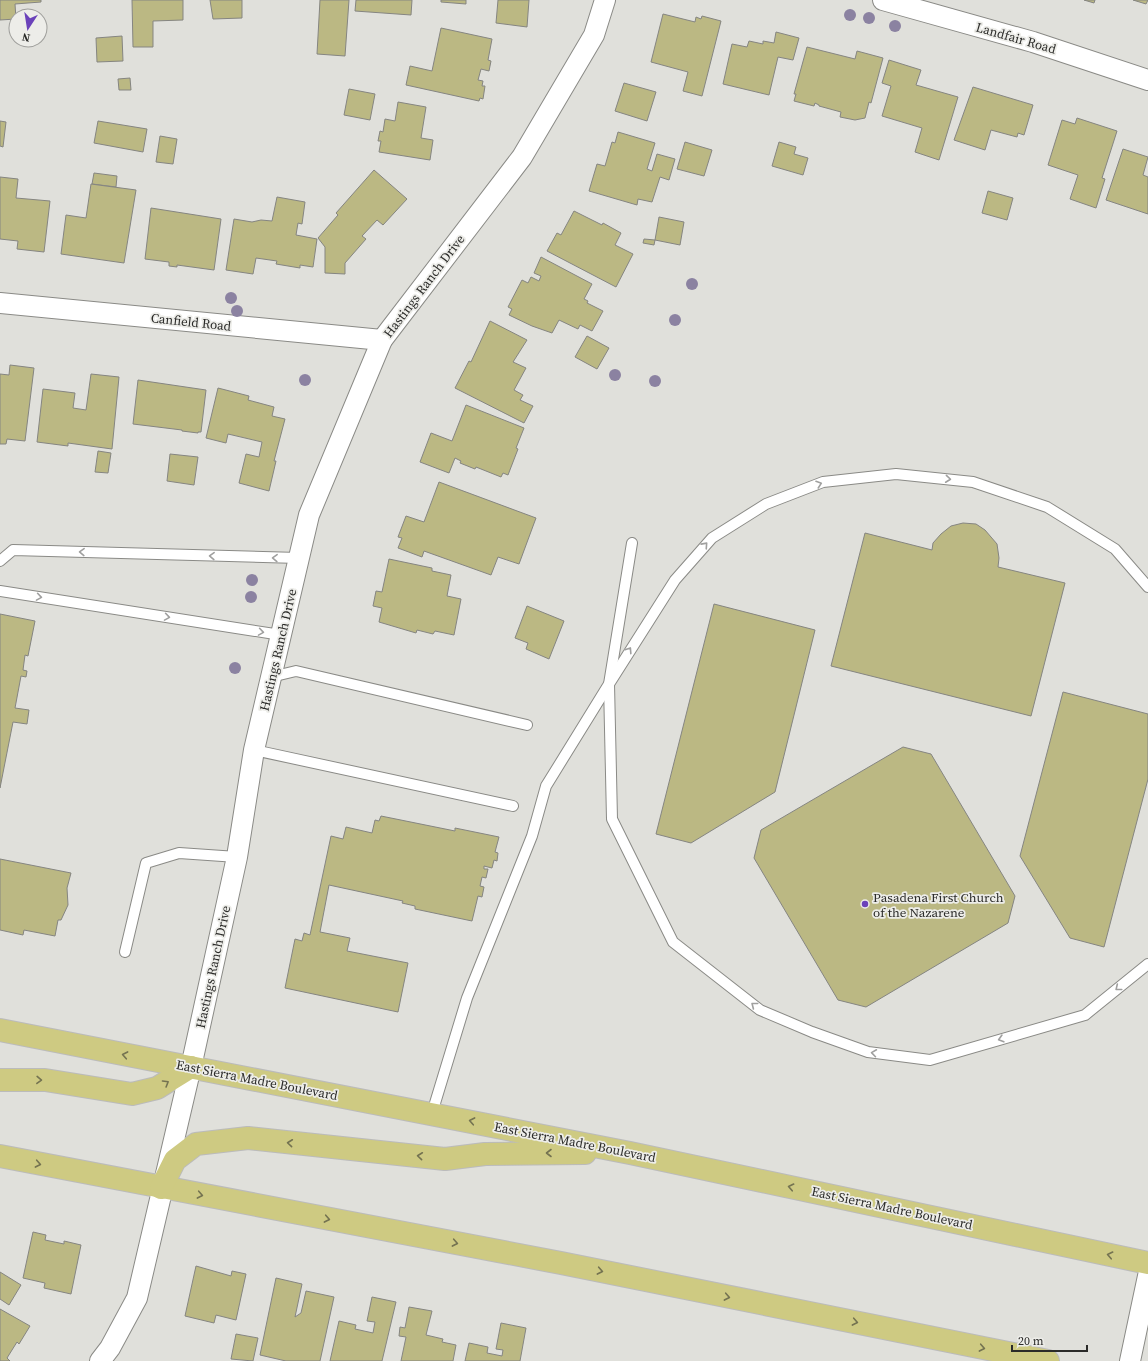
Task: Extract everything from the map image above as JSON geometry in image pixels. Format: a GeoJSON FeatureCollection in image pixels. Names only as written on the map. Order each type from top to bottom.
{"type":"FeatureCollection","features":[{"type":"Feature","properties":{"kind":"main road","name":"East Sierra Madre Boulevard"},"geometry":{"type":"LineString","coordinates":[[0,1030],[432,1113],[630,1153],[1148,1263]]}},
{"type":"Feature","properties":{"kind":"main road"},"geometry":{"type":"LineString","coordinates":[[0,1080],[45,1080],[132,1094],[157,1088],[191,1067]]}},
{"type":"Feature","properties":{"kind":"main road"},"geometry":{"type":"LineString","coordinates":[[161,1188],[175,1160],[196,1144],[248,1138],[445,1159],[485,1154],[630,1153]]}},
{"type":"Feature","properties":{"kind":"main road"},"geometry":{"type":"LineString","coordinates":[[0,1156],[569,1265],[1048,1361]]}},
{"type":"Feature","properties":{"kind":"street","name":"Hastings Ranch Drive"},"geometry":{"type":"LineString","coordinates":[[100,1361],[110,1348],[137,1298],[161,1188],[191,1067],[237,857],[254,750],[309,515],[382,340],[522,156],[594,35],[605,0]]}},
{"type":"Feature","properties":{"kind":"street","name":"Landfair Road"},"geometry":{"type":"LineString","coordinates":[[883,0],[1033,42],[1148,80]]}},
{"type":"Feature","properties":{"kind":"street","name":"Canfield Road"},"geometry":{"type":"LineString","coordinates":[[0,303],[382,340]]}},
{"type":"Feature","properties":{"kind":"street"},"geometry":{"type":"LineString","coordinates":[[1130,1361],[1148,1276]]}},
{"type":"Feature","properties":{"kind":"lane"},"geometry":{"type":"LineString","coordinates":[[432,1113],[466,998],[532,836],[546,786],[675,580],[712,538],[766,504],[823,482],[896,474],[973,482],[1047,507],[1115,549],[1148,587]]}},
{"type":"Feature","properties":{"kind":"lane"},"geometry":{"type":"LineString","coordinates":[[632,543],[609,684],[612,819],[673,942],[760,1010],[812,1032],[868,1052],[930,1060],[1085,1015],[1148,964]]}},
{"type":"Feature","properties":{"kind":"lane"},"geometry":{"type":"LineString","coordinates":[[0,561],[13,550],[299,558]]}},
{"type":"Feature","properties":{"kind":"lane"},"geometry":{"type":"LineString","coordinates":[[0,591],[281,635]]}},
{"type":"Feature","properties":{"kind":"lane"},"geometry":{"type":"LineString","coordinates":[[271,676],[296,672],[527,725]]}},
{"type":"Feature","properties":{"kind":"lane"},"geometry":{"type":"LineString","coordinates":[[254,750],[513,806]]}},
{"type":"Feature","properties":{"kind":"lane"},"geometry":{"type":"LineString","coordinates":[[124,952],[146,863],[179,853],[237,857]]}},
{"type":"Feature","properties":{"kind":"building"},"geometry":{"type":"Polygon","coordinates":[[[0,0],[41,0],[41,2],[15,4],[15,8],[8,8],[8,20],[0,20],[0,0]]]}},
{"type":"Feature","properties":{"kind":"building"},"geometry":{"type":"Polygon","coordinates":[[[132,0],[183,0],[183,20],[153,21],[153,47],[133,47],[132,0]]]}},
{"type":"Feature","properties":{"kind":"building"},"geometry":{"type":"Polygon","coordinates":[[[210,0],[242,0],[242,18],[213,19],[210,0]]]}},
{"type":"Feature","properties":{"kind":"building"},"geometry":{"type":"Polygon","coordinates":[[[320,0],[349,0],[345,56],[317,54],[320,0]]]}},
{"type":"Feature","properties":{"kind":"building"},"geometry":{"type":"Polygon","coordinates":[[[356,0],[412,0],[411,15],[355,11],[356,0]]]}},
{"type":"Feature","properties":{"kind":"building"},"geometry":{"type":"Polygon","coordinates":[[[441,0],[466,0],[466,4],[441,2],[441,0]]]}},
{"type":"Feature","properties":{"kind":"building"},"geometry":{"type":"Polygon","coordinates":[[[498,0],[529,0],[527,27],[496,23],[498,0]]]}},
{"type":"Feature","properties":{"kind":"building"},"geometry":{"type":"Polygon","coordinates":[[[1084,0],[1095,0],[1094,3],[1084,0]]]}},
{"type":"Feature","properties":{"kind":"building"},"geometry":{"type":"Polygon","coordinates":[[[1133,0],[1148,0],[1146,4],[1133,0]]]}},
{"type":"Feature","properties":{"kind":"building"},"geometry":{"type":"Polygon","coordinates":[[[663,14],[695,22],[696,17],[701,19],[702,16],[721,21],[702,96],[683,91],[688,72],[651,62],[663,14]]]}},
{"type":"Feature","properties":{"kind":"building"},"geometry":{"type":"Polygon","coordinates":[[[441,28],[492,39],[488,60],[491,61],[489,71],[481,69],[478,80],[483,81],[482,86],[485,86],[483,99],[480,98],[479,101],[406,85],[410,66],[432,71],[441,28]]]}},
{"type":"Feature","properties":{"kind":"building"},"geometry":{"type":"Polygon","coordinates":[[[776,32],[799,38],[793,60],[778,57],[769,95],[723,84],[732,44],[747,47],[749,41],[763,44],[763,41],[774,43],[776,32]]]}},
{"type":"Feature","properties":{"kind":"building"},"geometry":{"type":"Polygon","coordinates":[[[122,36],[123,61],[97,62],[96,38],[122,36]]]}},
{"type":"Feature","properties":{"kind":"building"},"geometry":{"type":"Polygon","coordinates":[[[807,47],[855,59],[857,51],[883,58],[871,103],[869,102],[865,118],[855,120],[840,117],[841,112],[819,106],[815,103],[814,106],[794,101],[796,94],[794,94],[807,47]]]}},
{"type":"Feature","properties":{"kind":"building"},"geometry":{"type":"Polygon","coordinates":[[[889,60],[921,70],[916,85],[958,97],[939,160],[915,152],[922,128],[882,116],[891,86],[882,83],[889,60]]]}},
{"type":"Feature","properties":{"kind":"building"},"geometry":{"type":"Polygon","coordinates":[[[130,78],[131,90],[119,90],[118,79],[130,78]]]}},
{"type":"Feature","properties":{"kind":"building"},"geometry":{"type":"Polygon","coordinates":[[[624,83],[656,92],[647,121],[615,111],[624,83]]]}},
{"type":"Feature","properties":{"kind":"building"},"geometry":{"type":"Polygon","coordinates":[[[973,87],[1033,105],[1024,135],[1018,133],[1017,137],[991,130],[985,150],[954,140],[973,87]]]}},
{"type":"Feature","properties":{"kind":"building"},"geometry":{"type":"Polygon","coordinates":[[[349,89],[375,94],[370,120],[344,115],[349,89]]]}},
{"type":"Feature","properties":{"kind":"building"},"geometry":{"type":"Polygon","coordinates":[[[398,102],[426,107],[421,138],[433,140],[430,160],[379,152],[381,141],[378,141],[380,131],[383,132],[385,119],[395,121],[398,102]]]}},
{"type":"Feature","properties":{"kind":"building"},"geometry":{"type":"Polygon","coordinates":[[[1077,118],[1117,131],[1102,178],[1105,179],[1096,208],[1070,199],[1078,175],[1048,165],[1062,120],[1075,124],[1077,118]]]}},
{"type":"Feature","properties":{"kind":"building"},"geometry":{"type":"Polygon","coordinates":[[[0,121],[6,122],[3,147],[0,146],[0,121]]]}},
{"type":"Feature","properties":{"kind":"building"},"geometry":{"type":"Polygon","coordinates":[[[98,121],[147,129],[143,152],[94,143],[98,121]]]}},
{"type":"Feature","properties":{"kind":"building"},"geometry":{"type":"Polygon","coordinates":[[[618,132],[655,143],[647,169],[652,171],[657,154],[675,159],[669,180],[660,177],[652,202],[638,199],[637,205],[589,191],[597,164],[605,166],[612,142],[615,143],[618,132]]]}},
{"type":"Feature","properties":{"kind":"building"},"geometry":{"type":"Polygon","coordinates":[[[160,136],[177,139],[173,164],[156,162],[160,136]]]}},
{"type":"Feature","properties":{"kind":"building"},"geometry":{"type":"Polygon","coordinates":[[[685,142],[712,150],[704,176],[677,169],[685,142]]]}},
{"type":"Feature","properties":{"kind":"building"},"geometry":{"type":"Polygon","coordinates":[[[779,142],[796,147],[794,154],[808,158],[803,175],[772,166],[779,142]]]}},
{"type":"Feature","properties":{"kind":"building"},"geometry":{"type":"Polygon","coordinates":[[[1123,149],[1148,157],[1143,175],[1148,177],[1148,214],[1106,200],[1123,149]]]}},
{"type":"Feature","properties":{"kind":"building"},"geometry":{"type":"Polygon","coordinates":[[[374,170],[407,199],[383,225],[377,220],[362,236],[366,239],[345,263],[345,274],[325,273],[325,247],[318,238],[338,215],[336,213],[374,170]]]}},
{"type":"Feature","properties":{"kind":"building"},"geometry":{"type":"Polygon","coordinates":[[[94,173],[117,176],[116,187],[92,184],[94,173]]]}},
{"type":"Feature","properties":{"kind":"building"},"geometry":{"type":"Polygon","coordinates":[[[0,177],[18,179],[16,198],[50,201],[44,252],[17,249],[18,241],[0,239],[0,177]]]}},
{"type":"Feature","properties":{"kind":"building"},"geometry":{"type":"Polygon","coordinates":[[[91,184],[136,190],[124,263],[61,254],[66,215],[86,218],[91,184]]]}},
{"type":"Feature","properties":{"kind":"building"},"geometry":{"type":"Polygon","coordinates":[[[988,191],[1013,198],[1007,220],[982,213],[988,191]]]}},
{"type":"Feature","properties":{"kind":"building"},"geometry":{"type":"Polygon","coordinates":[[[277,197],[305,202],[302,224],[298,223],[296,235],[317,239],[313,267],[300,265],[300,268],[276,264],[277,261],[256,258],[253,274],[226,270],[234,219],[252,222],[261,220],[272,221],[277,197]]]}},
{"type":"Feature","properties":{"kind":"building"},"geometry":{"type":"Polygon","coordinates":[[[151,208],[221,219],[214,270],[177,265],[177,267],[169,266],[169,262],[145,259],[151,208]]]}},
{"type":"Feature","properties":{"kind":"building"},"geometry":{"type":"Polygon","coordinates":[[[574,211],[602,225],[603,223],[621,233],[615,245],[633,254],[616,287],[547,251],[557,233],[561,235],[574,211]]]}},
{"type":"Feature","properties":{"kind":"building"},"geometry":{"type":"Polygon","coordinates":[[[659,217],[684,222],[680,245],[655,240],[659,217]]]}},
{"type":"Feature","properties":{"kind":"building"},"geometry":{"type":"Polygon","coordinates":[[[644,239],[655,240],[654,245],[643,243],[644,239]]]}},
{"type":"Feature","properties":{"kind":"building"},"geometry":{"type":"Polygon","coordinates":[[[541,257],[592,284],[584,299],[588,301],[587,303],[603,311],[592,331],[580,325],[578,329],[559,320],[552,333],[532,326],[509,315],[512,309],[508,307],[522,280],[528,283],[531,277],[539,281],[541,276],[534,273],[541,257]]]}},
{"type":"Feature","properties":{"kind":"building"},"geometry":{"type":"Polygon","coordinates":[[[490,321],[527,340],[513,362],[526,368],[514,390],[523,395],[520,400],[533,406],[524,423],[455,388],[469,361],[471,362],[490,321]]]}},
{"type":"Feature","properties":{"kind":"building"},"geometry":{"type":"Polygon","coordinates":[[[587,336],[609,348],[597,369],[575,357],[587,336]]]}},
{"type":"Feature","properties":{"kind":"building"},"geometry":{"type":"Polygon","coordinates":[[[10,365],[34,368],[25,441],[7,439],[6,444],[0,444],[0,374],[9,375],[10,365]]]}},
{"type":"Feature","properties":{"kind":"building"},"geometry":{"type":"Polygon","coordinates":[[[91,374],[119,377],[112,449],[68,443],[68,446],[37,442],[43,389],[75,393],[73,408],[86,410],[91,374]]]}},
{"type":"Feature","properties":{"kind":"building"},"geometry":{"type":"Polygon","coordinates":[[[138,380],[206,390],[201,432],[198,433],[133,424],[138,380]]]}},
{"type":"Feature","properties":{"kind":"building"},"geometry":{"type":"Polygon","coordinates":[[[218,388],[249,396],[248,400],[274,407],[272,416],[285,419],[274,461],[276,461],[269,491],[239,483],[246,454],[259,457],[262,442],[228,434],[226,443],[206,438],[218,388]]]}},
{"type":"Feature","properties":{"kind":"building"},"geometry":{"type":"Polygon","coordinates":[[[466,405],[524,428],[508,475],[503,473],[501,477],[476,467],[475,469],[460,463],[461,461],[455,458],[449,473],[420,462],[431,433],[452,441],[466,405]]]}},
{"type":"Feature","properties":{"kind":"building"},"geometry":{"type":"Polygon","coordinates":[[[98,451],[111,453],[108,473],[95,472],[98,451]]]}},
{"type":"Feature","properties":{"kind":"building"},"geometry":{"type":"Polygon","coordinates":[[[170,454],[198,457],[194,485],[167,481],[170,454]]]}},
{"type":"Feature","properties":{"kind":"building"},"geometry":{"type":"Polygon","coordinates":[[[439,482],[536,518],[519,564],[498,557],[491,575],[424,551],[422,557],[398,548],[402,538],[398,537],[406,516],[424,522],[439,482]]]}},
{"type":"Feature","properties":{"kind":"building"},"geometry":{"type":"Polygon","coordinates":[[[963,523],[976,524],[985,530],[997,544],[999,558],[998,567],[1065,583],[1031,716],[831,666],[865,533],[932,550],[933,543],[941,534],[951,526],[963,523]]]}},
{"type":"Feature","properties":{"kind":"building"},"geometry":{"type":"Polygon","coordinates":[[[389,559],[432,568],[432,571],[451,575],[447,596],[461,599],[454,635],[435,631],[433,634],[417,630],[416,633],[379,622],[382,608],[373,606],[376,591],[382,592],[389,559]]]}},
{"type":"Feature","properties":{"kind":"building"},"geometry":{"type":"Polygon","coordinates":[[[714,604],[815,630],[775,792],[691,843],[656,834],[714,604]]]}},
{"type":"Feature","properties":{"kind":"building"},"geometry":{"type":"Polygon","coordinates":[[[527,606],[564,621],[549,659],[526,649],[528,643],[515,638],[527,606]]]}},
{"type":"Feature","properties":{"kind":"building"},"geometry":{"type":"Polygon","coordinates":[[[0,614],[35,621],[28,656],[25,655],[23,670],[27,671],[26,677],[21,676],[15,708],[29,710],[27,724],[13,722],[0,788],[0,614]]]}},
{"type":"Feature","properties":{"kind":"building"},"geometry":{"type":"Polygon","coordinates":[[[1063,692],[1148,714],[1148,779],[1104,947],[1070,938],[1020,856],[1063,692]]]}},
{"type":"Feature","properties":{"kind":"building"},"geometry":{"type":"Polygon","coordinates":[[[903,747],[931,754],[1015,896],[1008,923],[866,1007],[838,1000],[754,858],[761,830],[903,747]]]}},
{"type":"Feature","properties":{"kind":"building"},"geometry":{"type":"Polygon","coordinates":[[[381,816],[455,831],[455,828],[499,837],[495,852],[498,853],[497,861],[494,860],[492,868],[484,866],[484,869],[488,869],[486,878],[482,877],[480,886],[484,887],[482,897],[478,896],[472,921],[415,909],[415,906],[402,903],[403,901],[329,885],[320,932],[350,938],[347,951],[408,963],[398,1012],[285,988],[295,939],[302,941],[304,933],[310,935],[331,836],[343,839],[346,827],[372,833],[375,820],[379,821],[381,816]]]}},
{"type":"Feature","properties":{"kind":"building"},"geometry":{"type":"Polygon","coordinates":[[[0,859],[71,873],[67,888],[68,905],[61,920],[58,920],[55,936],[24,930],[23,935],[0,930],[0,859]]]}},
{"type":"Feature","properties":{"kind":"building"},"geometry":{"type":"Polygon","coordinates":[[[33,1232],[46,1235],[45,1240],[64,1244],[64,1241],[81,1245],[71,1294],[44,1288],[45,1283],[23,1278],[33,1232]]]}},
{"type":"Feature","properties":{"kind":"building"},"geometry":{"type":"Polygon","coordinates":[[[196,1266],[231,1276],[232,1271],[246,1274],[236,1320],[216,1315],[214,1323],[185,1316],[196,1266]]]}},
{"type":"Feature","properties":{"kind":"building"},"geometry":{"type":"Polygon","coordinates":[[[0,1272],[21,1285],[9,1305],[0,1299],[0,1272]]]}},
{"type":"Feature","properties":{"kind":"building"},"geometry":{"type":"Polygon","coordinates":[[[276,1278],[302,1284],[295,1317],[301,1313],[306,1291],[334,1297],[320,1361],[286,1361],[260,1355],[276,1278]]]}},
{"type":"Feature","properties":{"kind":"building"},"geometry":{"type":"Polygon","coordinates":[[[372,1297],[396,1302],[382,1361],[330,1361],[339,1321],[356,1325],[355,1329],[373,1333],[375,1322],[367,1321],[372,1297]]]}},
{"type":"Feature","properties":{"kind":"building"},"geometry":{"type":"Polygon","coordinates":[[[409,1307],[432,1311],[426,1335],[443,1339],[442,1342],[456,1345],[453,1361],[401,1361],[406,1337],[399,1336],[400,1327],[405,1328],[409,1307]]]}},
{"type":"Feature","properties":{"kind":"building"},"geometry":{"type":"Polygon","coordinates":[[[0,1309],[30,1326],[19,1344],[17,1342],[7,1358],[10,1361],[0,1361],[0,1309]]]}},
{"type":"Feature","properties":{"kind":"building"},"geometry":{"type":"Polygon","coordinates":[[[501,1323],[526,1328],[520,1361],[465,1361],[469,1343],[488,1347],[487,1353],[502,1356],[503,1350],[496,1349],[501,1323]]]}},
{"type":"Feature","properties":{"kind":"building"},"geometry":{"type":"Polygon","coordinates":[[[236,1334],[258,1338],[253,1361],[231,1359],[236,1334]]]}},
{"type":"Feature","properties":{"kind":"place","name":"Pasadena First Church of the Nazarene"},"geometry":{"type":"Point","coordinates":[865,904]}}]}
